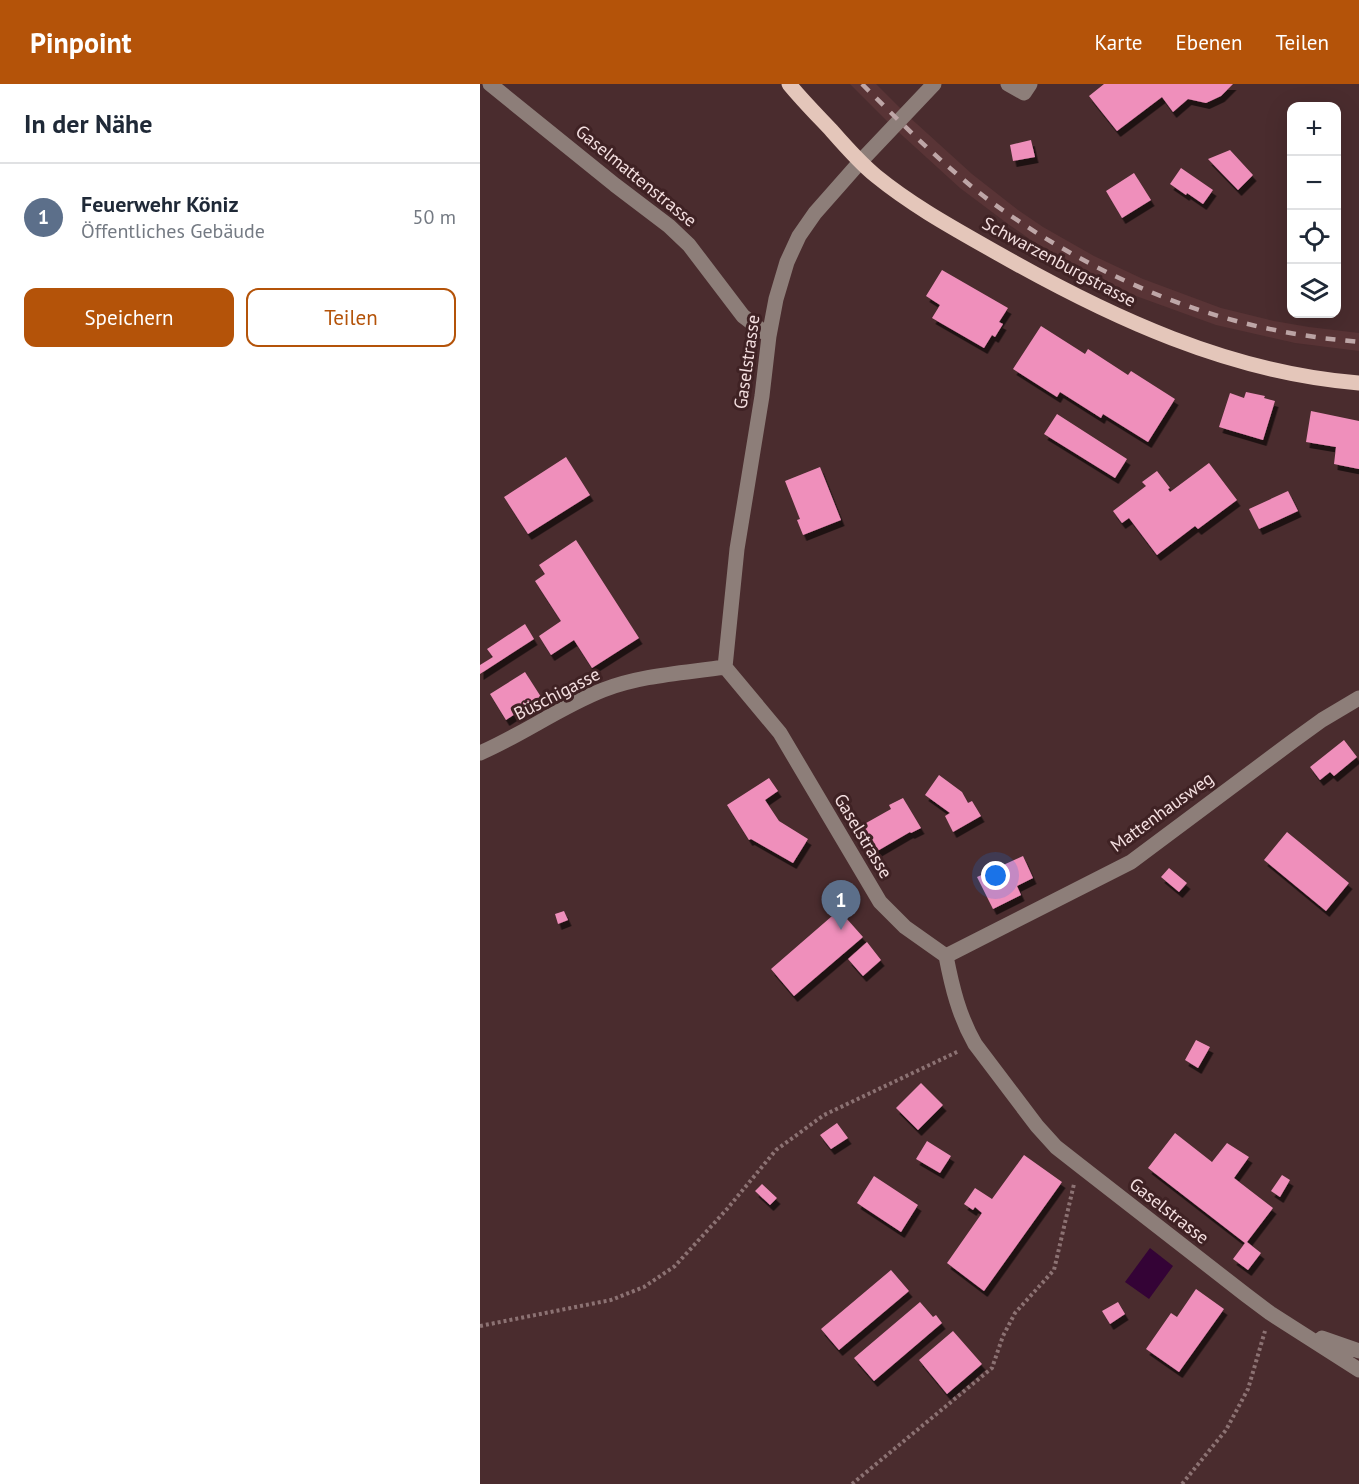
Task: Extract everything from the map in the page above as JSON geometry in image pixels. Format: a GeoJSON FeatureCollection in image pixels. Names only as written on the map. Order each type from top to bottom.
{"type":"FeatureCollection","features":[{"type":"Feature","properties":{"kind":"main road","name":"Schwarzenburgstrasse"},"geometry":{"type":"LineString","coordinates":[[789,84],[860,162],[897,192],[961,232],[1076,296],[1142,326],[1207,351],[1277,370],[1359,383]]}},
{"type":"Feature","properties":{"kind":"street","name":"Gaselmattenstrasse"},"geometry":{"type":"LineString","coordinates":[[490,84],[689,244],[743,316],[769,336]]}},
{"type":"Feature","properties":{"kind":"street","name":"Gaselstrasse"},"geometry":{"type":"LineString","coordinates":[[934,84],[815,213],[793,247],[776,299],[769,336],[762,396],[737,549],[725,668],[780,733],[880,902],[905,927],[946,956],[961,1014],[975,1044],[1037,1126],[1079,1165],[1270,1313],[1359,1370]]}},
{"type":"Feature","properties":{"kind":"street"},"geometry":{"type":"LineString","coordinates":[[1008,84],[1024,93],[1030,84]]}},
{"type":"Feature","properties":{"kind":"street","name":"Büschigasse"},"geometry":{"type":"LineString","coordinates":[[480,753],[504,743],[582,699],[603,690],[640,680],[725,668]]}},
{"type":"Feature","properties":{"kind":"street","name":"Mattenhausweg"},"geometry":{"type":"LineString","coordinates":[[946,956],[1131,862],[1322,720],[1359,698]]}},
{"type":"Feature","properties":{"kind":"street"},"geometry":{"type":"LineString","coordinates":[[1292,1326],[1359,1351]]}},
{"type":"Feature","properties":{"kind":"path"},"geometry":{"type":"LineString","coordinates":[[480,1326],[611,1300],[644,1287],[675,1266],[776,1150],[824,1115],[975,1044]]}},
{"type":"Feature","properties":{"kind":"path"},"geometry":{"type":"LineString","coordinates":[[852,1484],[992,1368],[1003,1336],[1015,1313],[1053,1270],[1079,1165]]}},
{"type":"Feature","properties":{"kind":"path"},"geometry":{"type":"LineString","coordinates":[[1182,1484],[1226,1430],[1248,1389],[1270,1313]]}},
{"type":"Feature","properties":{"kind":"shaded area"},"geometry":{"type":"Polygon","coordinates":[[[850,84],[876,84],[972,174],[1043,227],[1094,256],[1143,279],[1221,308],[1274,321],[1359,333],[1359,351],[1295,343],[1216,325],[1136,296],[1086,272],[1034,242],[960,188],[850,84]]]}},
{"type":"Feature","properties":{"kind":"shaded area"},"geometry":{"type":"Polygon","coordinates":[[[1150,1248],[1173,1266],[1149,1299],[1125,1282],[1150,1248]]]}},
{"type":"Feature","properties":{"kind":"building"},"geometry":{"type":"Polygon","coordinates":[[[1104,84],[1233,84],[1221,96],[1206,103],[1188,99],[1173,112],[1162,97],[1117,131],[1089,96],[1104,84]]]}},
{"type":"Feature","properties":{"kind":"building"},"geometry":{"type":"Polygon","coordinates":[[[1031,140],[1035,157],[1013,161],[1010,145],[1031,140]]]}},
{"type":"Feature","properties":{"kind":"building"},"geometry":{"type":"Polygon","coordinates":[[[1230,150],[1253,175],[1238,190],[1208,159],[1230,150]]]}},
{"type":"Feature","properties":{"kind":"building"},"geometry":{"type":"Polygon","coordinates":[[[1181,168],[1213,190],[1203,204],[1170,184],[1181,168]]]}},
{"type":"Feature","properties":{"kind":"building"},"geometry":{"type":"Polygon","coordinates":[[[1134,173],[1151,200],[1122,218],[1106,191],[1134,173]]]}},
{"type":"Feature","properties":{"kind":"building"},"geometry":{"type":"Polygon","coordinates":[[[942,270],[1008,308],[999,322],[1003,324],[984,348],[932,318],[940,305],[926,296],[942,270]]]}},
{"type":"Feature","properties":{"kind":"building"},"geometry":{"type":"Polygon","coordinates":[[[1041,326],[1085,354],[1088,349],[1128,375],[1131,371],[1175,399],[1148,442],[1103,414],[1101,418],[1060,392],[1057,397],[1013,369],[1041,326]]]}},
{"type":"Feature","properties":{"kind":"building"},"geometry":{"type":"Polygon","coordinates":[[[1246,392],[1265,396],[1264,398],[1275,401],[1263,440],[1219,427],[1230,393],[1244,398],[1246,392]]]}},
{"type":"Feature","properties":{"kind":"building"},"geometry":{"type":"Polygon","coordinates":[[[1311,411],[1359,421],[1359,469],[1334,464],[1336,447],[1306,442],[1311,411]]]}},
{"type":"Feature","properties":{"kind":"building"},"geometry":{"type":"Polygon","coordinates":[[[1057,414],[1127,459],[1115,478],[1044,434],[1057,414]]]}},
{"type":"Feature","properties":{"kind":"building"},"geometry":{"type":"Polygon","coordinates":[[[566,457],[590,495],[528,534],[504,497],[566,457]]]}},
{"type":"Feature","properties":{"kind":"building"},"geometry":{"type":"Polygon","coordinates":[[[1209,463],[1237,500],[1198,529],[1195,526],[1157,555],[1129,518],[1122,523],[1113,511],[1146,486],[1142,482],[1157,471],[1170,488],[1168,489],[1170,492],[1209,463]]]}},
{"type":"Feature","properties":{"kind":"building"},"geometry":{"type":"Polygon","coordinates":[[[820,467],[841,520],[803,535],[797,520],[800,519],[785,481],[820,467]]]}},
{"type":"Feature","properties":{"kind":"building"},"geometry":{"type":"Polygon","coordinates":[[[1288,491],[1298,511],[1259,529],[1249,509],[1288,491]]]}},
{"type":"Feature","properties":{"kind":"building"},"geometry":{"type":"Polygon","coordinates":[[[576,540],[639,638],[592,668],[574,640],[551,655],[539,636],[561,621],[535,581],[545,574],[539,565],[576,540]]]}},
{"type":"Feature","properties":{"kind":"building"},"geometry":{"type":"Polygon","coordinates":[[[525,624],[534,639],[480,674],[480,665],[493,657],[487,649],[525,624]]]}},
{"type":"Feature","properties":{"kind":"building"},"geometry":{"type":"Polygon","coordinates":[[[525,672],[541,697],[506,720],[490,694],[525,672]]]}},
{"type":"Feature","properties":{"kind":"building"},"geometry":{"type":"Polygon","coordinates":[[[1344,740],[1357,757],[1334,776],[1330,772],[1320,780],[1310,767],[1344,740]]]}},
{"type":"Feature","properties":{"kind":"building"},"geometry":{"type":"Polygon","coordinates":[[[939,775],[962,792],[968,803],[972,801],[981,816],[953,832],[945,816],[950,813],[925,795],[939,775]]]}},
{"type":"Feature","properties":{"kind":"building"},"geometry":{"type":"Polygon","coordinates":[[[769,778],[778,791],[765,800],[779,821],[808,839],[793,863],[751,839],[749,840],[727,805],[769,778]]]}},
{"type":"Feature","properties":{"kind":"building"},"geometry":{"type":"Polygon","coordinates":[[[903,798],[921,828],[874,853],[859,827],[891,809],[889,805],[903,798]]]}},
{"type":"Feature","properties":{"kind":"building"},"geometry":{"type":"Polygon","coordinates":[[[1287,832],[1349,883],[1326,911],[1264,860],[1287,832]]]}},
{"type":"Feature","properties":{"kind":"building"},"geometry":{"type":"Polygon","coordinates":[[[1023,856],[1033,878],[1017,886],[1021,895],[993,909],[977,877],[1023,856]]]}},
{"type":"Feature","properties":{"kind":"building"},"geometry":{"type":"Polygon","coordinates":[[[1169,868],[1187,883],[1179,892],[1161,877],[1169,868]]]}},
{"type":"Feature","properties":{"kind":"building"},"geometry":{"type":"Polygon","coordinates":[[[839,910],[863,937],[794,996],[771,969],[839,910]]]}},
{"type":"Feature","properties":{"kind":"building"},"geometry":{"type":"Polygon","coordinates":[[[564,911],[568,920],[558,924],[555,914],[564,911]]]}},
{"type":"Feature","properties":{"kind":"building"},"geometry":{"type":"Polygon","coordinates":[[[867,942],[881,960],[863,976],[848,959],[867,942]]]}},
{"type":"Feature","properties":{"kind":"building"},"geometry":{"type":"Polygon","coordinates":[[[1196,1040],[1210,1047],[1198,1068],[1185,1060],[1196,1040]]]}},
{"type":"Feature","properties":{"kind":"building"},"geometry":{"type":"Polygon","coordinates":[[[921,1083],[943,1105],[918,1130],[896,1108],[921,1083]]]}},
{"type":"Feature","properties":{"kind":"building"},"geometry":{"type":"Polygon","coordinates":[[[837,1123],[848,1138],[831,1149],[820,1135],[837,1123]]]}},
{"type":"Feature","properties":{"kind":"building"},"geometry":{"type":"Polygon","coordinates":[[[1175,1133],[1212,1162],[1227,1143],[1249,1157],[1234,1178],[1273,1208],[1247,1242],[1261,1253],[1248,1270],[1233,1259],[1245,1243],[1148,1168],[1175,1133]]]}},
{"type":"Feature","properties":{"kind":"building"},"geometry":{"type":"Polygon","coordinates":[[[927,1141],[951,1156],[940,1173],[916,1159],[927,1141]]]}},
{"type":"Feature","properties":{"kind":"building"},"geometry":{"type":"Polygon","coordinates":[[[1024,1155],[1062,1182],[984,1291],[947,1263],[982,1213],[975,1207],[973,1210],[964,1204],[975,1188],[992,1199],[1024,1155]]]}},
{"type":"Feature","properties":{"kind":"building"},"geometry":{"type":"Polygon","coordinates":[[[1282,1175],[1290,1180],[1280,1197],[1271,1191],[1282,1175]]]}},
{"type":"Feature","properties":{"kind":"building"},"geometry":{"type":"Polygon","coordinates":[[[874,1176],[918,1205],[901,1232],[857,1203],[874,1176]]]}},
{"type":"Feature","properties":{"kind":"building"},"geometry":{"type":"Polygon","coordinates":[[[762,1184],[777,1198],[770,1205],[755,1191],[762,1184]]]}},
{"type":"Feature","properties":{"kind":"building"},"geometry":{"type":"Polygon","coordinates":[[[891,1270],[909,1291],[839,1350],[821,1329],[891,1270]]]}},
{"type":"Feature","properties":{"kind":"building"},"geometry":{"type":"Polygon","coordinates":[[[1196,1289],[1224,1309],[1179,1372],[1146,1349],[1171,1313],[1177,1317],[1196,1289]]]}},
{"type":"Feature","properties":{"kind":"building"},"geometry":{"type":"Polygon","coordinates":[[[920,1302],[933,1317],[936,1315],[942,1323],[874,1381],[854,1358],[920,1302]]]}},
{"type":"Feature","properties":{"kind":"building"},"geometry":{"type":"Polygon","coordinates":[[[1118,1302],[1125,1314],[1110,1324],[1102,1311],[1118,1302]]]}},
{"type":"Feature","properties":{"kind":"building"},"geometry":{"type":"Polygon","coordinates":[[[953,1331],[982,1364],[947,1394],[919,1360],[953,1331]]]}},
{"type":"Feature","properties":{"kind":"railway"},"geometry":{"type":"LineString","coordinates":[[862,84],[908,130],[973,188],[1026,226],[1102,270],[1182,304],[1223,317],[1309,336],[1359,342]]}},
{"type":"Feature","properties":{"kind":"place","name":"Feuerwehr Köniz"},"geometry":{"type":"Point","coordinates":[841,930]}}]}
